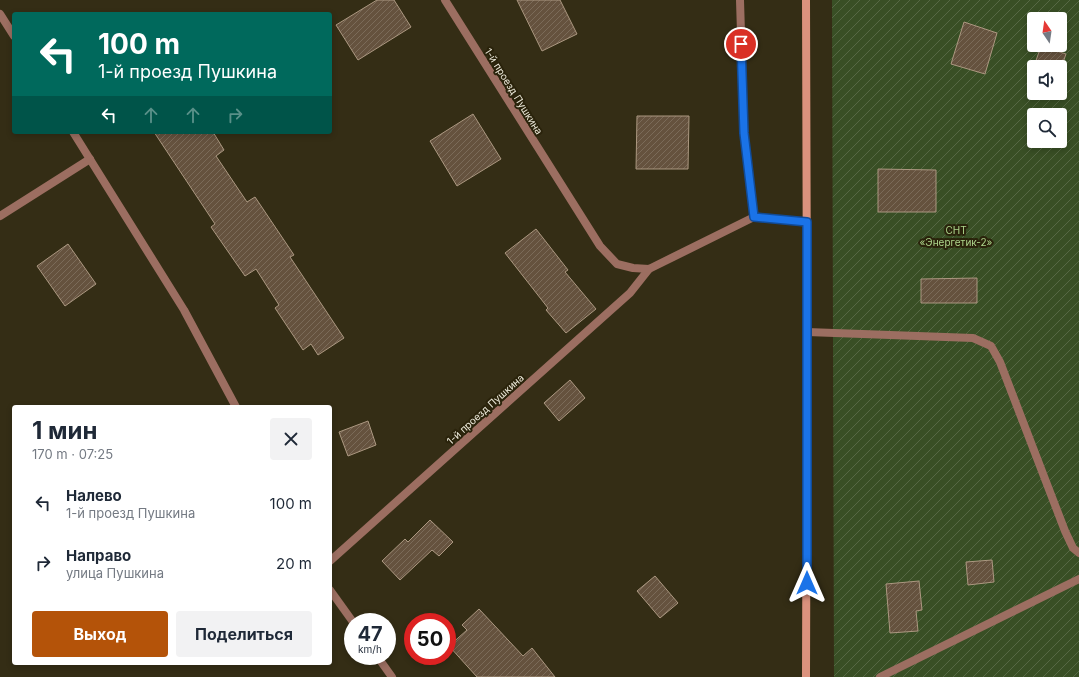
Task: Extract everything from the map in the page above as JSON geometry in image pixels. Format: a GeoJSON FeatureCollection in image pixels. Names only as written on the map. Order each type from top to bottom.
{"type":"FeatureCollection","features":[{"type":"Feature","properties":{"kind":"main road"},"geometry":{"type":"LineString","coordinates":[[806,0],[806,677]]}},
{"type":"Feature","properties":{"kind":"street","name":"1-й проезд Пушкина"},"geometry":{"type":"LineString","coordinates":[[445,0],[600,246],[617,264],[632,268],[649,269]]}},
{"type":"Feature","properties":{"kind":"street"},"geometry":{"type":"LineString","coordinates":[[740,0],[744,133],[754,217],[807,222]]}},
{"type":"Feature","properties":{"kind":"street"},"geometry":{"type":"LineString","coordinates":[[0,14],[12,33]]}},
{"type":"Feature","properties":{"kind":"street"},"geometry":{"type":"LineString","coordinates":[[74,134],[184,310],[235,405]]}},
{"type":"Feature","properties":{"kind":"street"},"geometry":{"type":"LineString","coordinates":[[0,216],[90,160]]}},
{"type":"Feature","properties":{"kind":"street","name":"1-й проезд Пушкина"},"geometry":{"type":"LineString","coordinates":[[332,559],[630,293],[649,269],[754,217]]}},
{"type":"Feature","properties":{"kind":"street"},"geometry":{"type":"LineString","coordinates":[[807,332],[973,338],[991,346],[1000,362],[1065,531],[1073,548],[1079,553]]}},
{"type":"Feature","properties":{"kind":"street"},"geometry":{"type":"LineString","coordinates":[[880,677],[1079,579]]}},
{"type":"Feature","properties":{"kind":"street"},"geometry":{"type":"LineString","coordinates":[[332,593],[347,613]]}},
{"type":"Feature","properties":{"kind":"street"},"geometry":{"type":"LineString","coordinates":[[383,665],[392,677]]}},
{"type":"Feature","properties":{"kind":"green space","name":"СНТ «Энергетик-2»"},"geometry":{"type":"Polygon","coordinates":[[[832,0],[1079,0],[1079,677],[834,677],[832,0]]]}},
{"type":"Feature","properties":{"kind":"building"},"geometry":{"type":"Polygon","coordinates":[[[377,0],[394,0],[411,27],[358,60],[336,25],[377,0]]]}},
{"type":"Feature","properties":{"kind":"building"},"geometry":{"type":"Polygon","coordinates":[[[517,0],[560,0],[577,34],[542,51],[517,0]]]}},
{"type":"Feature","properties":{"kind":"building"},"geometry":{"type":"Polygon","coordinates":[[[964,22],[997,33],[985,74],[951,64],[964,22]]]}},
{"type":"Feature","properties":{"kind":"building"},"geometry":{"type":"Polygon","coordinates":[[[1039,52],[1060,52],[1066,54],[1064,60],[1036,60],[1039,52]]]}},
{"type":"Feature","properties":{"kind":"building"},"geometry":{"type":"Polygon","coordinates":[[[473,114],[501,159],[457,186],[430,141],[473,114]]]}},
{"type":"Feature","properties":{"kind":"building"},"geometry":{"type":"Polygon","coordinates":[[[637,116],[689,116],[688,169],[636,169],[637,116]]]}},
{"type":"Feature","properties":{"kind":"building"},"geometry":{"type":"Polygon","coordinates":[[[155,134],[214,134],[224,150],[216,156],[247,202],[255,197],[294,255],[290,257],[344,338],[318,355],[311,344],[303,350],[275,308],[279,305],[256,269],[245,276],[211,227],[215,224],[155,134]]]}},
{"type":"Feature","properties":{"kind":"building"},"geometry":{"type":"Polygon","coordinates":[[[878,169],[936,170],[936,212],[878,212],[878,169]]]}},
{"type":"Feature","properties":{"kind":"building"},"geometry":{"type":"Polygon","coordinates":[[[536,229],[568,270],[565,272],[596,309],[566,333],[546,310],[548,308],[505,253],[536,229]]]}},
{"type":"Feature","properties":{"kind":"building"},"geometry":{"type":"Polygon","coordinates":[[[68,244],[96,284],[65,306],[37,266],[68,244]]]}},
{"type":"Feature","properties":{"kind":"building"},"geometry":{"type":"Polygon","coordinates":[[[977,278],[977,303],[921,303],[921,279],[977,278]]]}},
{"type":"Feature","properties":{"kind":"building"},"geometry":{"type":"Polygon","coordinates":[[[570,380],[585,398],[559,421],[544,403],[570,380]]]}},
{"type":"Feature","properties":{"kind":"building"},"geometry":{"type":"Polygon","coordinates":[[[368,421],[376,445],[348,456],[339,432],[368,421]]]}},
{"type":"Feature","properties":{"kind":"building"},"geometry":{"type":"Polygon","coordinates":[[[430,520],[453,542],[439,556],[432,550],[400,580],[382,561],[405,539],[408,542],[430,520]]]}},
{"type":"Feature","properties":{"kind":"building"},"geometry":{"type":"Polygon","coordinates":[[[992,560],[994,582],[968,585],[966,562],[992,560]]]}},
{"type":"Feature","properties":{"kind":"building"},"geometry":{"type":"Polygon","coordinates":[[[655,576],[678,603],[660,618],[637,591],[655,576]]]}},
{"type":"Feature","properties":{"kind":"building"},"geometry":{"type":"Polygon","coordinates":[[[919,581],[922,610],[916,611],[918,631],[890,633],[886,584],[919,581]]]}},
{"type":"Feature","properties":{"kind":"building"},"geometry":{"type":"Polygon","coordinates":[[[479,609],[523,656],[532,648],[555,677],[477,677],[456,654],[456,640],[467,630],[462,625],[479,609]]]}},
{"type":"Feature","properties":{"kind":"route"},"geometry":{"type":"LineString","coordinates":[[741,44],[744,133],[754,217],[807,222],[807,583]]}}]}
